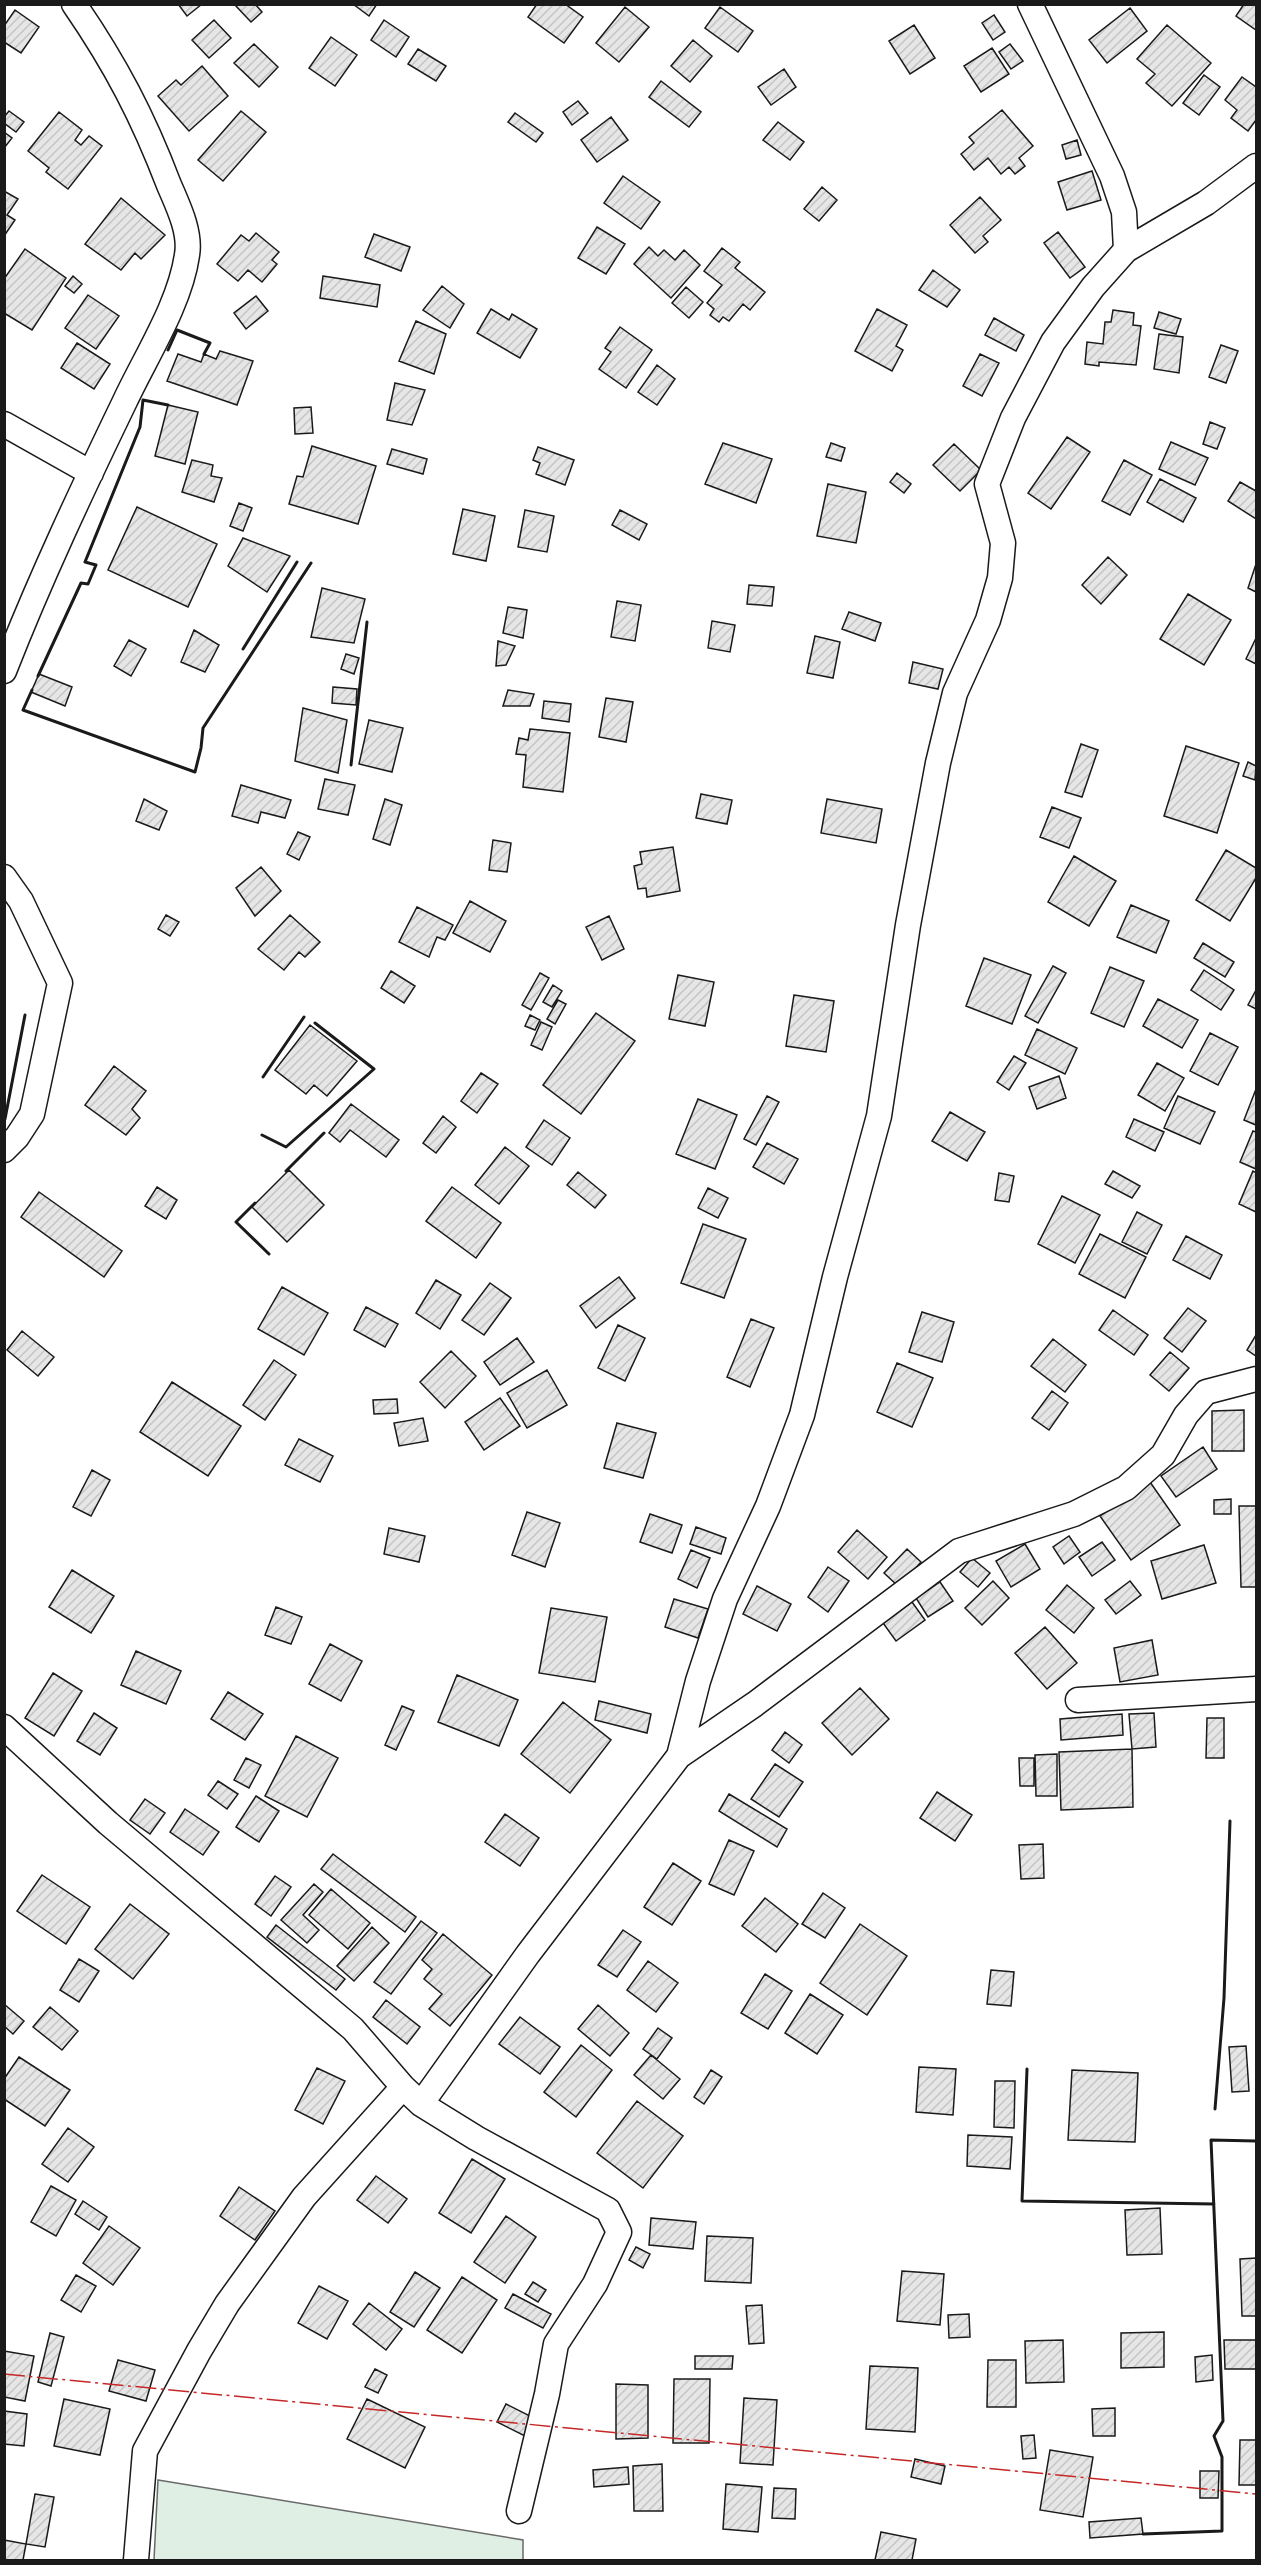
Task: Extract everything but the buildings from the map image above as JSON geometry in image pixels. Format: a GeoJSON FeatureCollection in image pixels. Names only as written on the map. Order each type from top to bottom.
{"type":"FeatureCollection","features":[{"type":"Feature","properties":{"kind":"street"},"geometry":{"type":"LineString","coordinates":[[4,671],[46,570],[173,302],[188,254],[183,220],[139,111],[105,49],[74,4]]}},
{"type":"Feature","properties":{"kind":"street"},"geometry":{"type":"LineString","coordinates":[[1030,4],[1112,176],[1125,212],[1126,250]]}},
{"type":"Feature","properties":{"kind":"street"},"geometry":{"type":"LineString","coordinates":[[679,1756],[698,1681],[725,1599],[768,1506],[802,1415],[834,1277],[879,1116],[906,937],[938,763],[955,693],[988,620],[1000,578],[1003,543],[987,484],[1013,418],[1053,342],[1093,287],[1126,250],[1206,203],[1257,166]]}},
{"type":"Feature","properties":{"kind":"street"},"geometry":{"type":"LineString","coordinates":[[4,424],[91,472]]}},
{"type":"Feature","properties":{"kind":"street"},"geometry":{"type":"LineString","coordinates":[[4,877],[21,901],[60,982],[32,1114],[17,1137],[4,1150]]}},
{"type":"Feature","properties":{"kind":"street"},"geometry":{"type":"LineString","coordinates":[[421,2104],[528,1954],[679,1756],[755,1704],[959,1551],[1074,1514],[1126,1488],[1164,1455],[1186,1415],[1206,1392],[1257,1379]]}},
{"type":"Feature","properties":{"kind":"street"},"geometry":{"type":"LineString","coordinates":[[1078,1700],[1257,1689]]}},
{"type":"Feature","properties":{"kind":"street"},"geometry":{"type":"LineString","coordinates":[[4,1727],[108,1823],[353,2029],[403,2087],[421,2104],[476,2138],[608,2210],[619,2232],[595,2284],[556,2344],[547,2394],[519,2511]]}},
{"type":"Feature","properties":{"kind":"street"},"geometry":{"type":"LineString","coordinates":[[136,2560],[145,2451],[205,2342],[227,2304],[304,2197],[403,2087]]}},
{"type":"Feature","properties":{"kind":"green space"},"geometry":{"type":"Polygon","coordinates":[[[158,2480],[523,2540],[523,2560],[154,2560],[158,2480]]]}},
{"type":"Feature","properties":{"kind":"wall"},"geometry":{"type":"LineString","coordinates":[[168,350],[177,330],[210,343],[204,354]]}},
{"type":"Feature","properties":{"kind":"wall"},"geometry":{"type":"LineString","coordinates":[[38,676],[81,583],[88,584],[96,565],[85,562],[140,427],[143,400],[168,405]]}},
{"type":"Feature","properties":{"kind":"wall"},"geometry":{"type":"LineString","coordinates":[[243,649],[297,562]]}},
{"type":"Feature","properties":{"kind":"wall"},"geometry":{"type":"LineString","coordinates":[[32,690],[23,710],[195,772],[203,728],[311,563]]}},
{"type":"Feature","properties":{"kind":"wall"},"geometry":{"type":"LineString","coordinates":[[351,765],[367,622]]}},
{"type":"Feature","properties":{"kind":"wall"},"geometry":{"type":"LineString","coordinates":[[5,1119],[25,1015]]}},
{"type":"Feature","properties":{"kind":"wall"},"geometry":{"type":"LineString","coordinates":[[263,1077],[304,1017]]}},
{"type":"Feature","properties":{"kind":"wall"},"geometry":{"type":"LineString","coordinates":[[262,1135],[286,1147],[374,1069],[315,1023]]}},
{"type":"Feature","properties":{"kind":"wall"},"geometry":{"type":"LineString","coordinates":[[286,1171],[324,1133]]}},
{"type":"Feature","properties":{"kind":"wall"},"geometry":{"type":"LineString","coordinates":[[255,1203],[236,1222],[269,1254]]}},
{"type":"Feature","properties":{"kind":"wall"},"geometry":{"type":"LineString","coordinates":[[1215,2109],[1224,1998],[1230,1821]]}},
{"type":"Feature","properties":{"kind":"wall"},"geometry":{"type":"LineString","coordinates":[[1027,2069],[1022,2201],[1214,2204]]}},
{"type":"Feature","properties":{"kind":"wall"},"geometry":{"type":"LineString","coordinates":[[1143,2534],[1222,2531],[1222,2457],[1214,2436],[1223,2421],[1211,2140],[1256,2141]]}},
{"type":"Feature","properties":{"kind":"power"},"geometry":{"type":"LineString","coordinates":[[4,2374],[1256,2494]]}}]}
